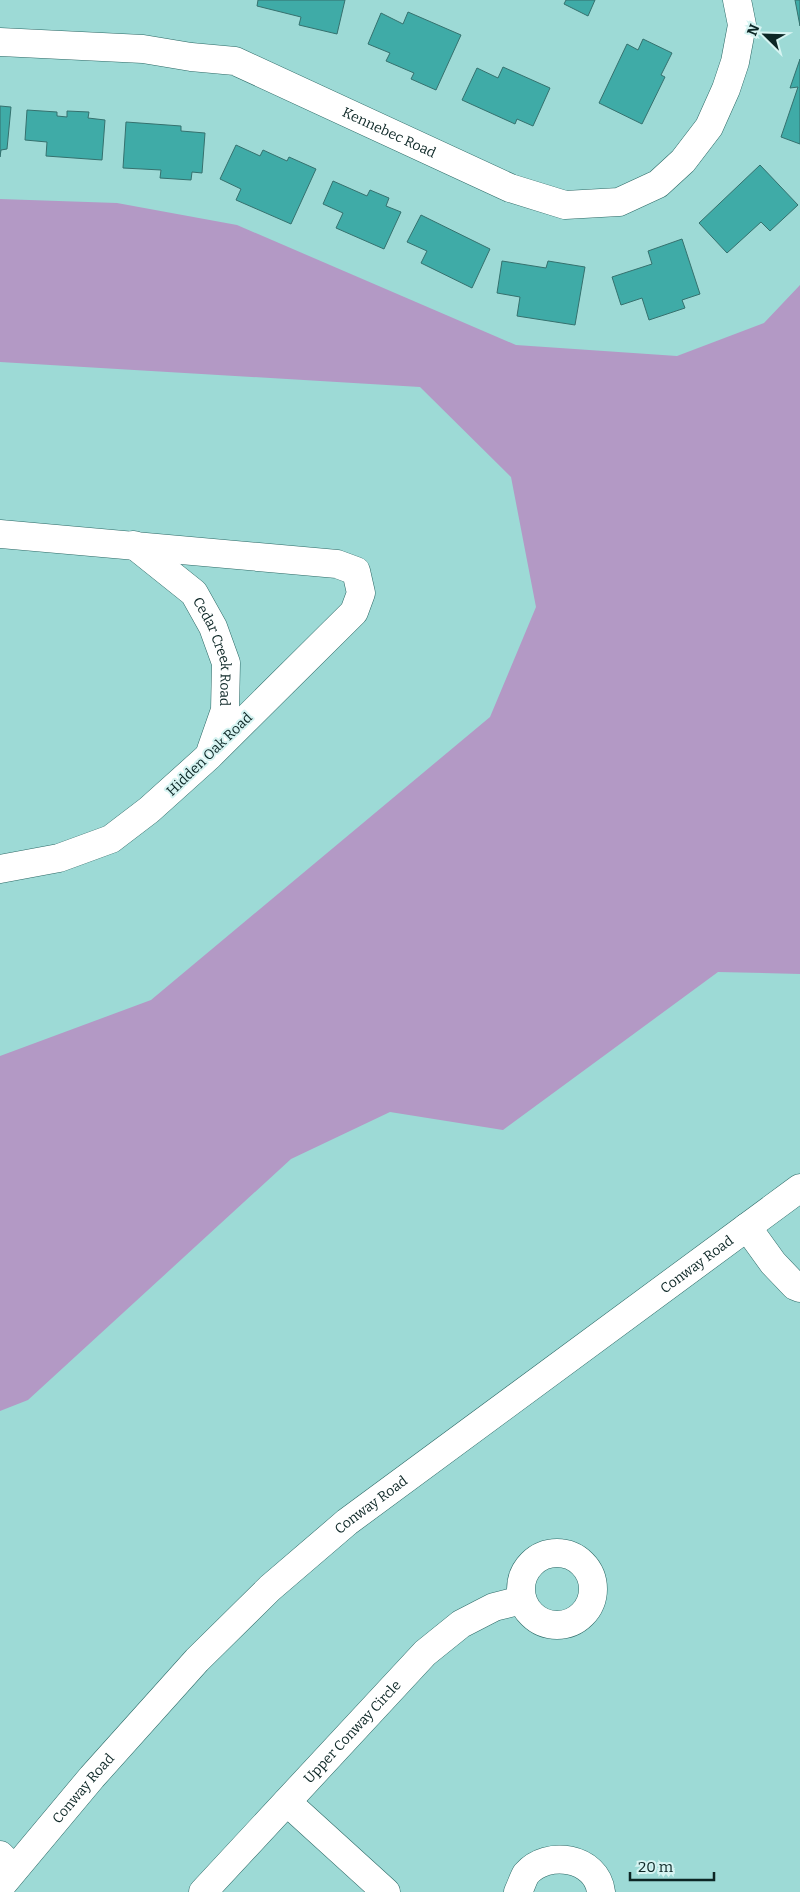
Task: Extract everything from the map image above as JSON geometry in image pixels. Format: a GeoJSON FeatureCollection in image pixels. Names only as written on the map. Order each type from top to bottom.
{"type":"FeatureCollection","features":[{"type":"Feature","properties":{"kind":"street","name":"Kennebec Road"},"geometry":{"type":"LineString","coordinates":[[0,42],[143,49],[191,58],[235,61],[510,188],[565,205],[619,202],[658,184],[683,161],[709,127],[726,89],[735,62],[742,25],[737,0]]}},
{"type":"Feature","properties":{"kind":"street"},"geometry":{"type":"LineString","coordinates":[[0,534],[134,545]]}},
{"type":"Feature","properties":{"kind":"street","name":"Hidden Oak Road"},"geometry":{"type":"LineString","coordinates":[[0,869],[59,858],[111,839],[150,810],[208,756],[354,612],[361,593],[356,571],[337,564],[134,545]]}},
{"type":"Feature","properties":{"kind":"street","name":"Cedar Creek Road"},"geometry":{"type":"LineString","coordinates":[[134,545],[194,593],[213,626],[226,663],[225,710],[208,756]]}},
{"type":"Feature","properties":{"kind":"street","name":"Conway Road"},"geometry":{"type":"LineString","coordinates":[[5,1870],[197,1660],[270,1588],[347,1522],[800,1188]]}},
{"type":"Feature","properties":{"kind":"street"},"geometry":{"type":"LineString","coordinates":[[746,1227],[773,1263],[795,1286],[800,1288]]}},
{"type":"Feature","properties":{"kind":"street","name":"Upper Conway Circle"},"geometry":{"type":"LineString","coordinates":[[203,1892],[425,1653],[461,1624],[494,1607],[522,1600]]}},
{"type":"Feature","properties":{"kind":"street"},"geometry":{"type":"LineString","coordinates":[[287,1802],[386,1892]]}},
{"type":"Feature","properties":{"kind":"street"},"geometry":{"type":"LineString","coordinates":[[518,1892],[526,1875],[537,1865],[559,1858],[574,1861],[587,1868],[593,1874],[601,1892]]}},
{"type":"Feature","properties":{"kind":"shaded area"},"geometry":{"type":"Polygon","coordinates":[[[0,199],[117,203],[237,225],[516,345],[677,356],[764,323],[800,285],[800,974],[718,972],[503,1130],[390,1112],[291,1159],[28,1400],[0,1411],[0,1056],[151,1000],[490,717],[536,607],[511,477],[420,387],[0,362],[0,199]]]}},
{"type":"Feature","properties":{"kind":"building"},"geometry":{"type":"Polygon","coordinates":[[[258,0],[345,0],[337,34],[299,25],[301,17],[257,6],[258,0]]]}},
{"type":"Feature","properties":{"kind":"building"},"geometry":{"type":"Polygon","coordinates":[[[566,0],[595,0],[588,16],[564,4],[566,0]]]}},
{"type":"Feature","properties":{"kind":"building"},"geometry":{"type":"Polygon","coordinates":[[[795,0],[800,0],[800,26],[795,0]]]}},
{"type":"Feature","properties":{"kind":"building"},"geometry":{"type":"Polygon","coordinates":[[[408,12],[461,35],[436,90],[411,79],[414,73],[386,61],[390,53],[368,44],[381,13],[403,24],[408,12]]]}},
{"type":"Feature","properties":{"kind":"building"},"geometry":{"type":"Polygon","coordinates":[[[643,39],[672,53],[661,75],[665,77],[642,124],[599,103],[627,44],[638,50],[643,39]]]}},
{"type":"Feature","properties":{"kind":"building"},"geometry":{"type":"Polygon","coordinates":[[[800,59],[800,144],[781,137],[798,87],[790,88],[800,59]]]}},
{"type":"Feature","properties":{"kind":"building"},"geometry":{"type":"Polygon","coordinates":[[[503,67],[550,88],[533,126],[517,119],[515,124],[462,100],[477,68],[498,78],[503,67]]]}},
{"type":"Feature","properties":{"kind":"building"},"geometry":{"type":"Polygon","coordinates":[[[0,106],[11,107],[7,149],[1,150],[0,157],[0,106]]]}},
{"type":"Feature","properties":{"kind":"building"},"geometry":{"type":"Polygon","coordinates":[[[27,110],[57,112],[57,116],[67,117],[67,111],[89,112],[88,118],[105,120],[102,160],[46,156],[47,142],[25,140],[27,110]]]}},
{"type":"Feature","properties":{"kind":"building"},"geometry":{"type":"Polygon","coordinates":[[[126,122],[181,126],[181,131],[205,133],[202,173],[192,172],[191,180],[160,178],[161,170],[123,168],[126,122]]]}},
{"type":"Feature","properties":{"kind":"building"},"geometry":{"type":"Polygon","coordinates":[[[236,145],[260,156],[263,150],[287,161],[289,157],[316,169],[291,224],[236,200],[241,189],[220,179],[236,145]]]}},
{"type":"Feature","properties":{"kind":"building"},"geometry":{"type":"Polygon","coordinates":[[[760,165],[798,205],[770,231],[761,222],[727,253],[699,223],[760,165]]]}},
{"type":"Feature","properties":{"kind":"building"},"geometry":{"type":"Polygon","coordinates":[[[333,181],[367,196],[370,190],[389,198],[386,206],[401,212],[384,249],[336,228],[343,213],[323,204],[333,181]]]}},
{"type":"Feature","properties":{"kind":"building"},"geometry":{"type":"Polygon","coordinates":[[[421,215],[490,249],[472,288],[421,263],[427,251],[407,242],[421,215]]]}},
{"type":"Feature","properties":{"kind":"building"},"geometry":{"type":"Polygon","coordinates":[[[682,239],[700,294],[682,300],[685,308],[649,320],[642,298],[621,305],[612,277],[652,264],[648,251],[682,239]]]}},
{"type":"Feature","properties":{"kind":"building"},"geometry":{"type":"Polygon","coordinates":[[[502,261],[546,268],[548,261],[585,267],[575,325],[517,316],[520,297],[497,293],[502,261]]]}}]}
